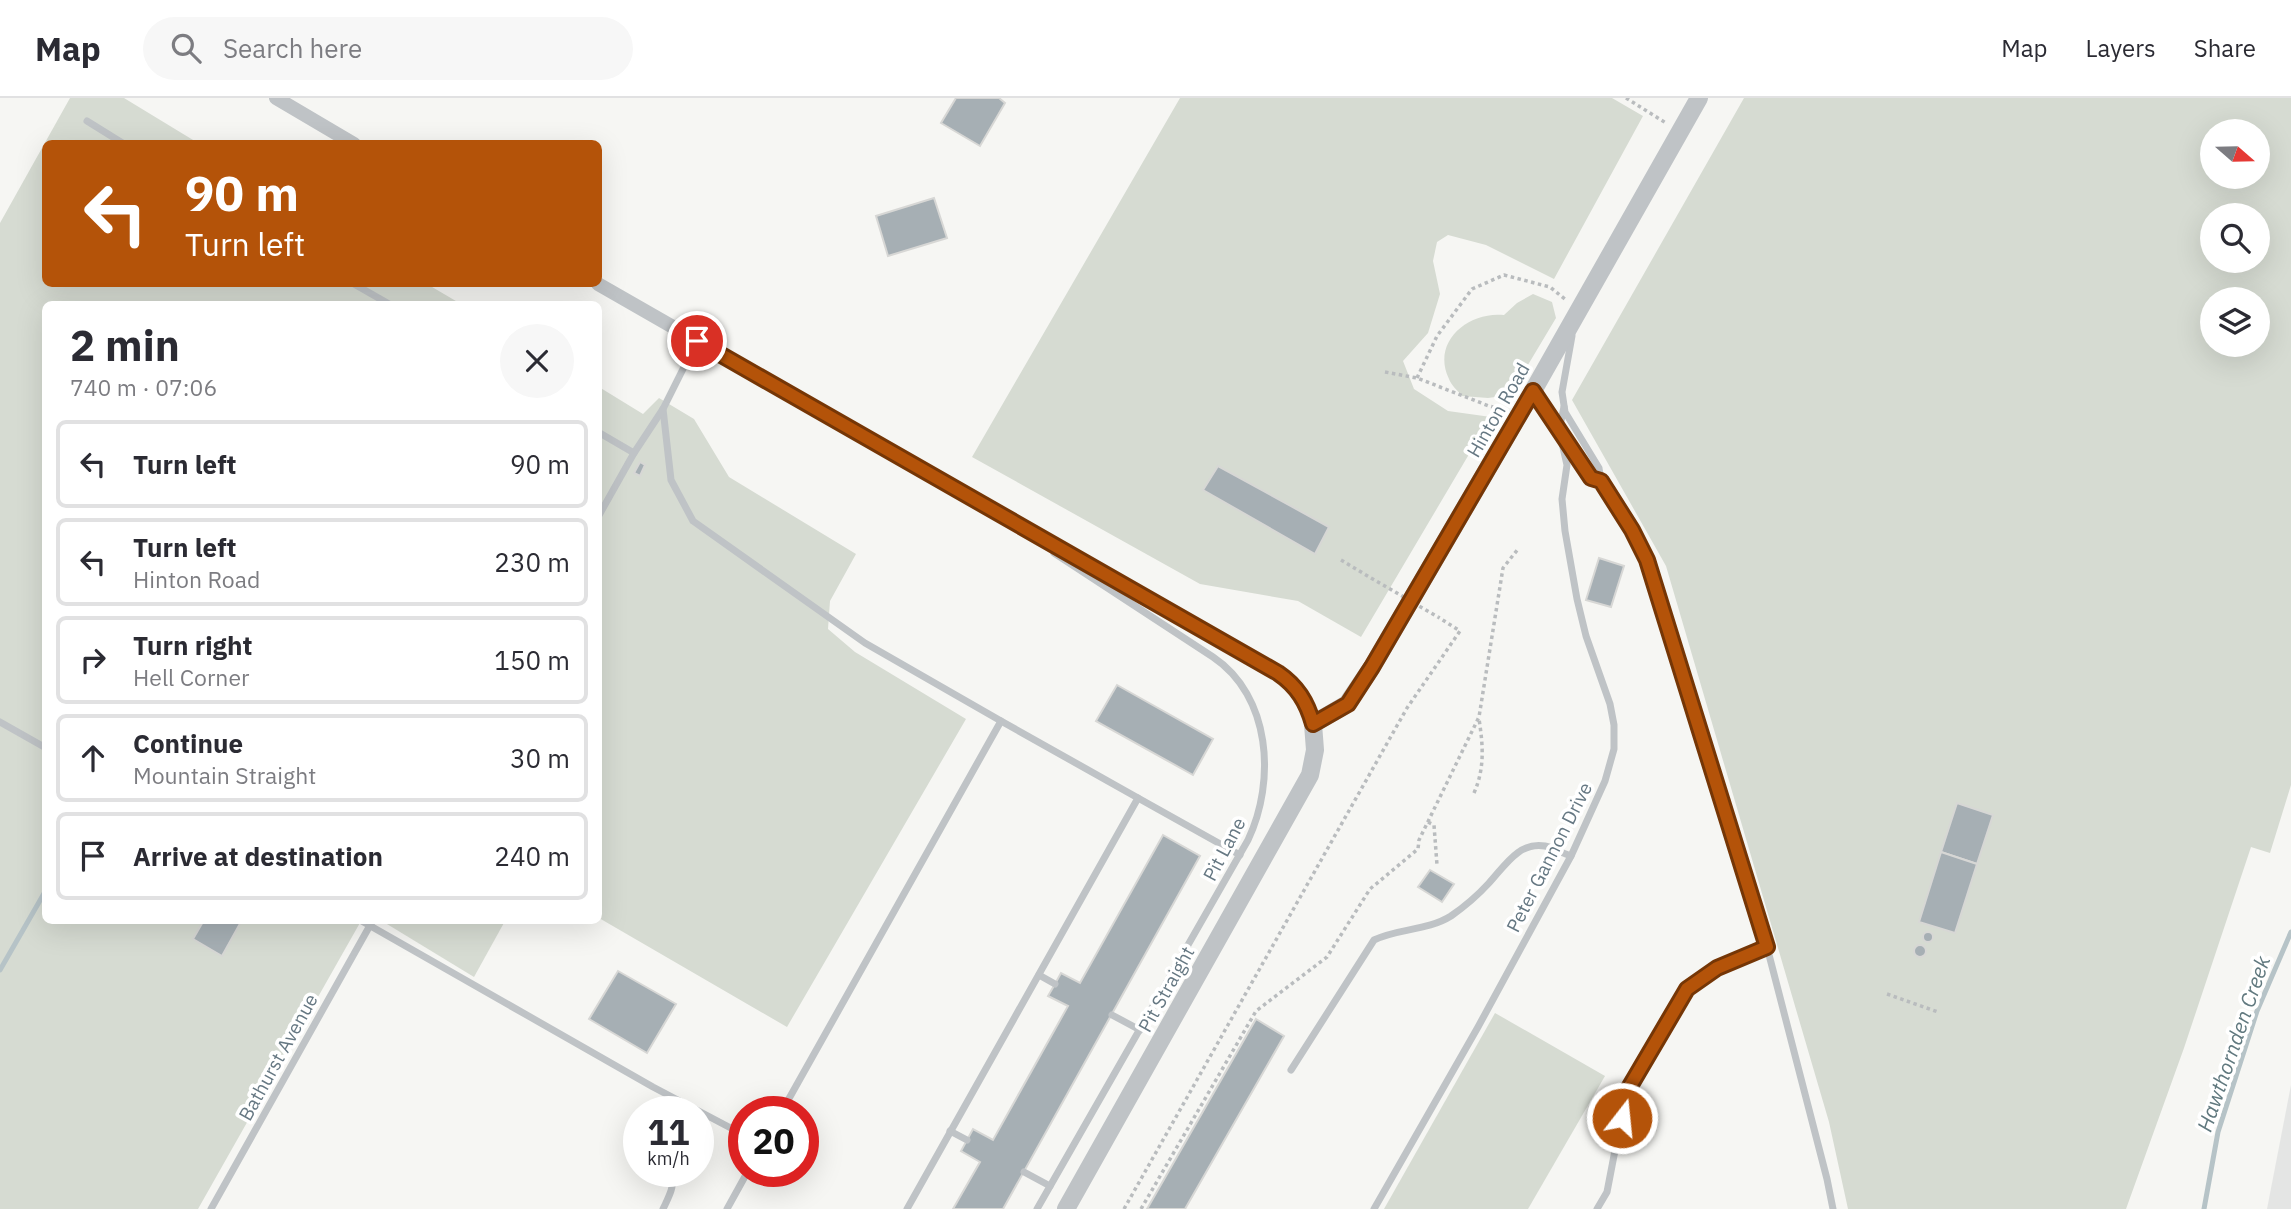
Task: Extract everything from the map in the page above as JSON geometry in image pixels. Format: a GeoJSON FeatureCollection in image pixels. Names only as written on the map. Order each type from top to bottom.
{"type":"FeatureCollection","features":[{"type":"Feature","properties":{"kind":"street"},"geometry":{"type":"LineString","coordinates":[[276,98],[347,140]]}},
{"type":"Feature","properties":{"kind":"street","name":"Hinton Road"},"geometry":{"type":"LineString","coordinates":[[1313,724],[1348,704],[1366,676],[1521,413],[1699,98]]}},
{"type":"Feature","properties":{"kind":"street"},"geometry":{"type":"LineString","coordinates":[[602,287],[1258,661],[1293,684],[1307,707],[1313,724]]}},
{"type":"Feature","properties":{"kind":"street","name":"Pit Straight"},"geometry":{"type":"LineString","coordinates":[[1066,1209],[1302,790],[1314,760],[1313,724]]}},
{"type":"Feature","properties":{"kind":"lane"},"geometry":{"type":"LineString","coordinates":[[87,121],[118,140]]}},
{"type":"Feature","properties":{"kind":"lane"},"geometry":{"type":"LineString","coordinates":[[359,287],[384,301]]}},
{"type":"Feature","properties":{"kind":"lane"},"geometry":{"type":"LineString","coordinates":[[1579,310],[1564,372],[1564,407],[1580,439],[1600,468],[1601,481],[1632,530],[1647,560],[1767,947],[1833,1209]]}},
{"type":"Feature","properties":{"kind":"lane"},"geometry":{"type":"LineString","coordinates":[[602,510],[663,409],[697,341]]}},
{"type":"Feature","properties":{"kind":"lane"},"geometry":{"type":"LineString","coordinates":[[1533,391],[1591,478],[1601,481]]}},
{"type":"Feature","properties":{"kind":"lane","name":"Peter Gannon Drive"},"geometry":{"type":"LineString","coordinates":[[1374,1209],[1478,1027],[1571,856],[1605,781],[1614,750],[1614,725],[1610,704],[1586,636],[1570,564],[1562,499],[1567,466],[1559,430],[1564,407]]}},
{"type":"Feature","properties":{"kind":"lane"},"geometry":{"type":"LineString","coordinates":[[663,409],[671,480],[693,522],[865,643],[1240,855]]}},
{"type":"Feature","properties":{"kind":"lane"},"geometry":{"type":"LineString","coordinates":[[602,434],[634,453]]}},
{"type":"Feature","properties":{"kind":"lane","name":"Pit Lane"},"geometry":{"type":"LineString","coordinates":[[989,509],[1226,666],[1242,684],[1249,697],[1259,729],[1265,770],[1260,810],[1240,855],[1037,1209]]}},
{"type":"Feature","properties":{"kind":"lane"},"geometry":{"type":"LineString","coordinates":[[790,1096],[1000,721]]}},
{"type":"Feature","properties":{"kind":"lane"},"geometry":{"type":"LineString","coordinates":[[0,722],[42,746]]}},
{"type":"Feature","properties":{"kind":"lane"},"geometry":{"type":"LineString","coordinates":[[907,1209],[1138,798]]}},
{"type":"Feature","properties":{"kind":"lane"},"geometry":{"type":"LineString","coordinates":[[1291,1070],[1374,940],[1389,933],[1428,927],[1451,916],[1488,885],[1512,856],[1526,848],[1543,845],[1571,856]]}},
{"type":"Feature","properties":{"kind":"lane","name":"Bathurst Avenue"},"geometry":{"type":"LineString","coordinates":[[213,1208],[370,924]]}},
{"type":"Feature","properties":{"kind":"lane"},"geometry":{"type":"LineString","coordinates":[[373,924],[446,971],[728,1126]]}},
{"type":"Feature","properties":{"kind":"lane"},"geometry":{"type":"LineString","coordinates":[[1597,1209],[1607,1192],[1626,1093],[1687,989],[1717,968],[1767,947]]}},
{"type":"Feature","properties":{"kind":"lane"},"geometry":{"type":"LineString","coordinates":[[1039,975],[1055,984]]}},
{"type":"Feature","properties":{"kind":"lane"},"geometry":{"type":"LineString","coordinates":[[1112,1015],[1140,1030]]}},
{"type":"Feature","properties":{"kind":"lane"},"geometry":{"type":"LineString","coordinates":[[950,1131],[967,1140]]}},
{"type":"Feature","properties":{"kind":"lane"},"geometry":{"type":"LineString","coordinates":[[1024,1172],[1050,1186]]}},
{"type":"Feature","properties":{"kind":"lane"},"geometry":{"type":"LineString","coordinates":[[663,1209],[673,1187]]}},
{"type":"Feature","properties":{"kind":"lane"},"geometry":{"type":"LineString","coordinates":[[727,1209],[739,1187]]}},
{"type":"Feature","properties":{"kind":"path"},"geometry":{"type":"LineString","coordinates":[[1626,98],[1679,132]]}},
{"type":"Feature","properties":{"kind":"path"},"geometry":{"type":"LineString","coordinates":[[1417,378],[1437,336],[1472,289],[1504,275],[1550,287],[1579,310]]}},
{"type":"Feature","properties":{"kind":"path"},"geometry":{"type":"LineString","coordinates":[[1385,372],[1417,378],[1489,406],[1521,413]]}},
{"type":"Feature","properties":{"kind":"path"},"geometry":{"type":"LineString","coordinates":[[1141,1209],[1256,1011],[1327,957],[1370,889],[1418,849],[1427,821],[1479,717],[1503,568],[1518,550]]}},
{"type":"Feature","properties":{"kind":"path"},"geometry":{"type":"LineString","coordinates":[[1124,1209],[1407,708],[1460,631],[1341,560]]}},
{"type":"Feature","properties":{"kind":"path"},"geometry":{"type":"LineString","coordinates":[[1474,793],[1482,775],[1483,743],[1479,717]]}},
{"type":"Feature","properties":{"kind":"path"},"geometry":{"type":"LineString","coordinates":[[1427,821],[1434,825],[1437,865]]}},
{"type":"Feature","properties":{"kind":"path"},"geometry":{"type":"LineString","coordinates":[[1887,994],[1938,1013]]}},
{"type":"Feature","properties":{"kind":"shaded area"},"geometry":{"type":"Polygon","coordinates":[[[70,98],[124,98],[193,140],[46,140],[70,98]]]}},
{"type":"Feature","properties":{"kind":"shaded area"},"geometry":{"type":"Polygon","coordinates":[[[1180,98],[1612,98],[1643,116],[1554,279],[1486,245],[1448,235],[1437,242],[1433,261],[1440,294],[1428,333],[1403,361],[1414,389],[1448,411],[1491,417],[1361,637],[1298,601],[1200,584],[972,457],[1180,98]]]}},
{"type":"Feature","properties":{"kind":"shaded area"},"geometry":{"type":"Polygon","coordinates":[[[1744,98],[2291,98],[2291,785],[2270,853],[2251,847],[2184,1048],[2126,1209],[1848,1209],[1829,1122],[1666,566],[1572,400],[1744,98]]]}},
{"type":"Feature","properties":{"kind":"shaded area"},"geometry":{"type":"Polygon","coordinates":[[[42,148],[42,287],[432,287],[456,301],[42,301],[42,924],[359,924],[198,1209],[0,1209],[0,223],[42,148]]]}},
{"type":"Feature","properties":{"kind":"shaded area"},"geometry":{"type":"Polygon","coordinates":[[[1533,294],[1552,302],[1556,318],[1510,395],[1488,398],[1462,396],[1450,381],[1445,365],[1449,341],[1466,324],[1478,318],[1504,315],[1533,294]]]}},
{"type":"Feature","properties":{"kind":"shaded area"},"geometry":{"type":"Polygon","coordinates":[[[602,389],[643,414],[659,398],[694,419],[729,477],[856,554],[830,601],[828,629],[855,652],[966,719],[787,1027],[602,920],[602,389]]]}},
{"type":"Feature","properties":{"kind":"shaded area"},"geometry":{"type":"Polygon","coordinates":[[[387,924],[503,924],[474,977],[387,924]]]}},
{"type":"Feature","properties":{"kind":"shaded area"},"geometry":{"type":"Polygon","coordinates":[[[1495,1013],[1605,1076],[1528,1209],[1384,1209],[1495,1013]]]}},
{"type":"Feature","properties":{"kind":"shaded area"},"geometry":{"type":"Polygon","coordinates":[[[2291,1085],[2291,1209],[2267,1209],[2291,1085]]]}},
{"type":"Feature","properties":{"kind":"building"},"geometry":{"type":"Polygon","coordinates":[[[956,98],[999,98],[1005,103],[980,146],[941,123],[956,98]]]}},
{"type":"Feature","properties":{"kind":"building"},"geometry":{"type":"Polygon","coordinates":[[[934,198],[947,238],[888,256],[876,216],[934,198]]]}},
{"type":"Feature","properties":{"kind":"building"},"geometry":{"type":"Polygon","coordinates":[[[640,462],[645,465],[640,476],[634,473],[640,462]]]}},
{"type":"Feature","properties":{"kind":"building"},"geometry":{"type":"Polygon","coordinates":[[[1218,466],[1329,527],[1315,554],[1203,490],[1218,466]]]}},
{"type":"Feature","properties":{"kind":"building"},"geometry":{"type":"Polygon","coordinates":[[[1599,558],[1624,566],[1611,607],[1586,600],[1599,558]]]}},
{"type":"Feature","properties":{"kind":"building"},"geometry":{"type":"Polygon","coordinates":[[[1117,685],[1213,739],[1193,775],[1096,721],[1117,685]]]}},
{"type":"Feature","properties":{"kind":"building"},"geometry":{"type":"Polygon","coordinates":[[[1957,803],[1993,815],[1977,864],[1941,852],[1957,803]]]}},
{"type":"Feature","properties":{"kind":"building"},"geometry":{"type":"Polygon","coordinates":[[[1163,835],[1200,856],[1003,1209],[953,1209],[980,1162],[961,1151],[973,1129],[993,1140],[1068,1006],[1048,996],[1061,973],[1080,983],[1163,835]]]}},
{"type":"Feature","properties":{"kind":"building"},"geometry":{"type":"Polygon","coordinates":[[[1941,852],[1977,864],[1955,933],[1919,922],[1941,852]]]}},
{"type":"Feature","properties":{"kind":"building"},"geometry":{"type":"Polygon","coordinates":[[[1430,870],[1454,884],[1442,902],[1418,887],[1430,870]]]}},
{"type":"Feature","properties":{"kind":"building"},"geometry":{"type":"Polygon","coordinates":[[[202,924],[240,924],[222,956],[193,939],[202,924]]]}},
{"type":"Feature","properties":{"kind":"building"},"geometry":{"type":"Polygon","coordinates":[[[1928,932],[1932,933],[1932,941],[1928,942],[1924,941],[1923,937],[1924,933],[1928,932]]]}},
{"type":"Feature","properties":{"kind":"building"},"geometry":{"type":"Polygon","coordinates":[[[1920,945],[1926,951],[1920,957],[1914,951],[1920,945]]]}},
{"type":"Feature","properties":{"kind":"building"},"geometry":{"type":"Polygon","coordinates":[[[618,971],[676,1004],[647,1053],[589,1019],[618,971]]]}},
{"type":"Feature","properties":{"kind":"building"},"geometry":{"type":"Polygon","coordinates":[[[1256,1019],[1284,1036],[1185,1209],[1147,1209],[1256,1019]]]}},
{"type":"Feature","properties":{"kind":"waterway"},"geometry":{"type":"LineString","coordinates":[[0,970],[42,897]]}},
{"type":"Feature","properties":{"kind":"waterway","name":"Hawthornden Creek"},"geometry":{"type":"LineString","coordinates":[[2204,1209],[2218,1132],[2257,1011],[2291,932]]}},
{"type":"Feature","properties":{"kind":"route"},"geometry":{"type":"LineString","coordinates":[[697,341],[1278,673],[1297,689],[1313,724],[1348,704],[1533,391],[1591,478],[1601,481],[1632,530],[1647,560],[1767,947],[1717,968],[1687,989],[1626,1093],[1622,1118]]}}]}
